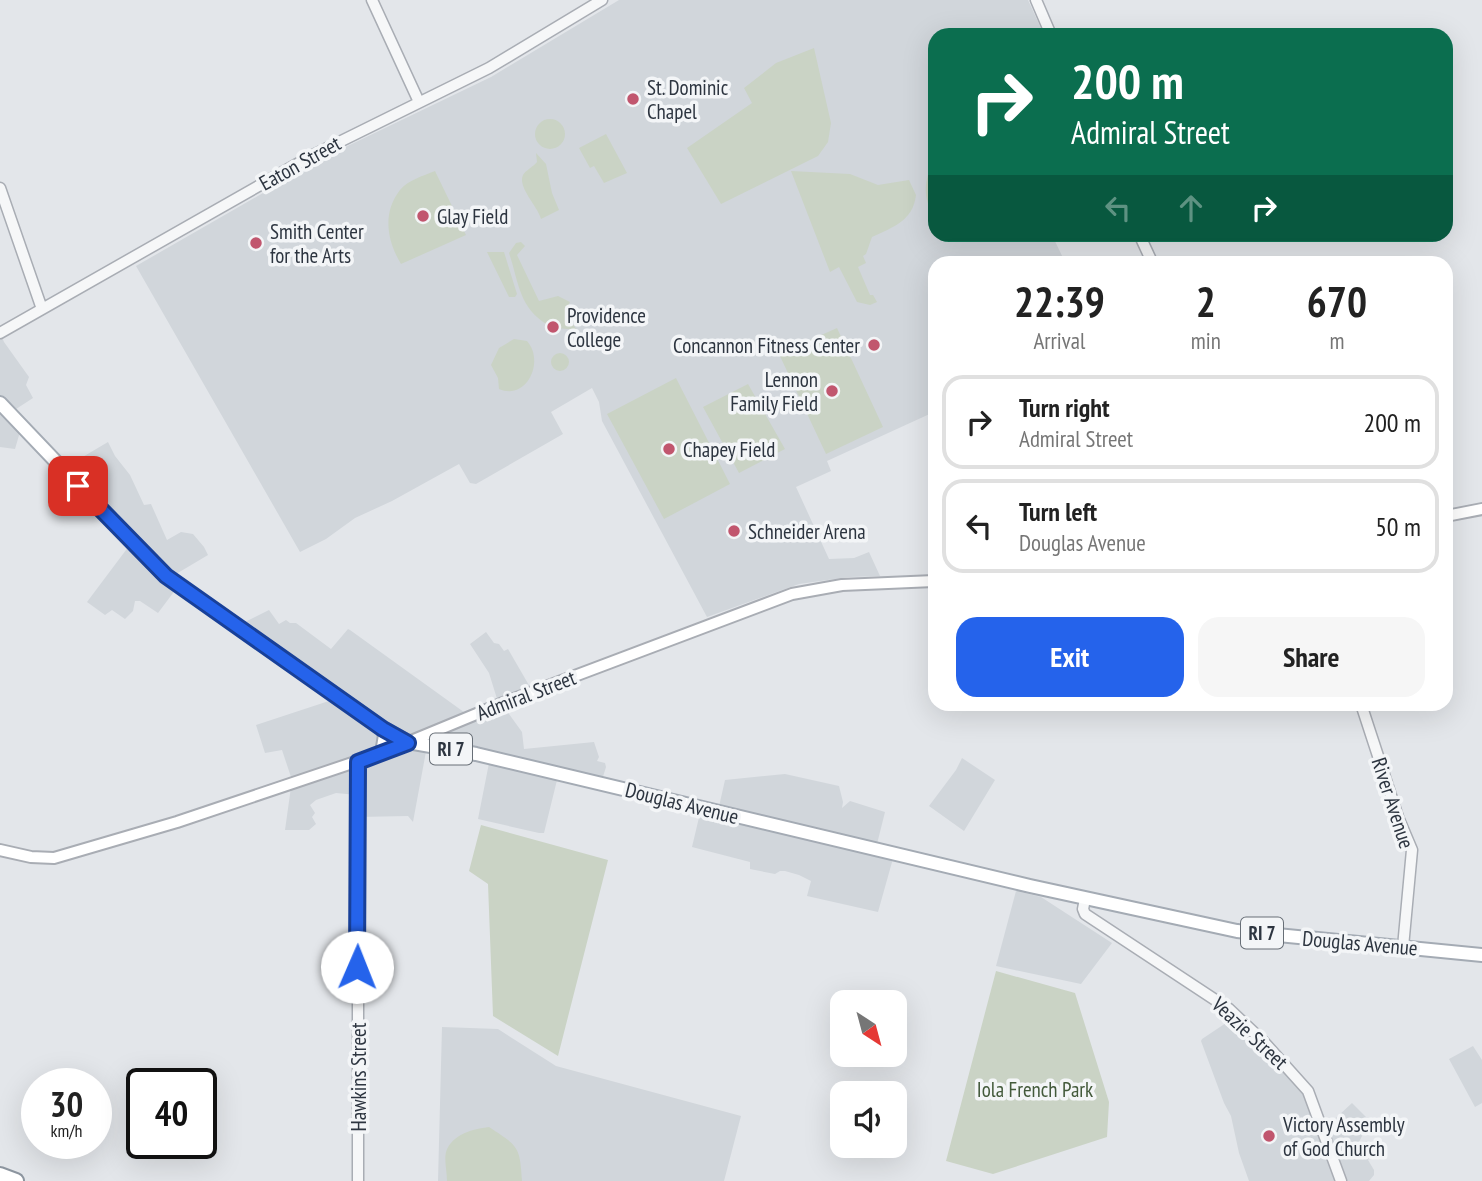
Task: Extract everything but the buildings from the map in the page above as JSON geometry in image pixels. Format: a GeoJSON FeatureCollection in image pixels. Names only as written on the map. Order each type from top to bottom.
{"type":"FeatureCollection","features":[{"type":"Feature","properties":{"kind":"highway"},"geometry":{"type":"LineString","coordinates":[[0,1175],[16,1181]]}},
{"type":"Feature","properties":{"kind":"main road","name":"Douglas Avenue"},"geometry":{"type":"LineString","coordinates":[[0,403],[162,573],[381,727],[408,743],[476,754],[1085,899],[1237,931],[1482,955]]}},
{"type":"Feature","properties":{"kind":"main road"},"geometry":{"type":"LineString","coordinates":[[1453,515],[1482,509]]}},
{"type":"Feature","properties":{"kind":"main road","name":"Admiral Street"},"geometry":{"type":"LineString","coordinates":[[0,850],[43,859],[76,853],[358,762],[503,703],[783,597],[842,585],[928,581]]}},
{"type":"Feature","properties":{"kind":"main road"},"geometry":{"type":"LineString","coordinates":[[381,727],[385,735],[382,753]]}},
{"type":"Feature","properties":{"kind":"street"},"geometry":{"type":"LineString","coordinates":[[372,0],[419,102]]}},
{"type":"Feature","properties":{"kind":"street","name":"Eaton Street"},"geometry":{"type":"LineString","coordinates":[[0,333],[313,155],[489,68],[602,0]]}},
{"type":"Feature","properties":{"kind":"street"},"geometry":{"type":"LineString","coordinates":[[1036,0],[1048,28]]}},
{"type":"Feature","properties":{"kind":"street"},"geometry":{"type":"LineString","coordinates":[[0,188],[42,309]]}},
{"type":"Feature","properties":{"kind":"street","name":"River Avenue"},"geometry":{"type":"LineString","coordinates":[[1363,711],[1398,817],[1412,849],[1403,947]]}},
{"type":"Feature","properties":{"kind":"street","name":"Hawkins Street"},"geometry":{"type":"LineString","coordinates":[[358,762],[358,1181]]}},
{"type":"Feature","properties":{"kind":"street","name":"Veazie Street"},"geometry":{"type":"LineString","coordinates":[[1085,899],[1085,915],[1229,1009],[1293,1073],[1308,1091],[1342,1181]]}},
{"type":"Feature","properties":{"kind":"shaded area","name":"Providence College"},"geometry":{"type":"Polygon","coordinates":[[[619,0],[1028,0],[1041,28],[928,28],[928,242],[1055,242],[1062,256],[928,256],[928,415],[827,461],[831,471],[796,487],[829,559],[854,558],[869,552],[880,576],[799,584],[707,617],[602,421],[599,402],[592,388],[551,412],[563,434],[476,484],[470,483],[459,464],[355,518],[326,539],[300,552],[136,266],[331,154],[491,77],[619,0]]]}},
{"type":"Feature","properties":{"kind":"shaded area"},"geometry":{"type":"Polygon","coordinates":[[[0,332],[29,377],[26,385],[33,398],[13,411],[22,425],[15,449],[0,447],[0,332]]]}},
{"type":"Feature","properties":{"kind":"shaded area"},"geometry":{"type":"Polygon","coordinates":[[[108,442],[130,475],[144,505],[151,504],[167,540],[181,532],[193,534],[208,555],[171,577],[179,585],[158,613],[140,601],[135,601],[133,611],[125,619],[112,610],[105,615],[87,602],[132,542],[64,468],[108,442]]]}},
{"type":"Feature","properties":{"kind":"shaded area"},"geometry":{"type":"Polygon","coordinates":[[[269,610],[279,624],[286,620],[296,623],[331,649],[348,629],[350,630],[468,715],[498,702],[489,673],[470,644],[486,632],[504,651],[508,649],[531,690],[506,701],[509,714],[522,732],[524,749],[594,742],[599,757],[597,761],[605,763],[606,767],[601,783],[558,776],[544,833],[539,833],[478,819],[490,758],[427,746],[413,822],[408,816],[358,817],[357,795],[336,793],[310,805],[315,813],[312,817],[316,824],[309,830],[285,830],[292,780],[282,750],[265,753],[256,725],[338,698],[239,625],[269,610]]]}},
{"type":"Feature","properties":{"kind":"shaded area"},"geometry":{"type":"Polygon","coordinates":[[[962,758],[995,780],[964,831],[929,806],[962,758]]]}},
{"type":"Feature","properties":{"kind":"shaded area"},"geometry":{"type":"Polygon","coordinates":[[[785,774],[839,786],[842,808],[850,801],[885,812],[876,848],[894,855],[878,912],[807,896],[811,881],[799,875],[785,871],[775,874],[750,869],[750,862],[692,847],[701,809],[718,811],[725,780],[785,774]]]}},
{"type":"Feature","properties":{"kind":"shaded area"},"geometry":{"type":"Polygon","coordinates":[[[1016,891],[1041,897],[1112,943],[1081,984],[996,966],[1016,891]]]}},
{"type":"Feature","properties":{"kind":"shaded area"},"geometry":{"type":"Polygon","coordinates":[[[1234,1012],[1286,1062],[1324,1129],[1352,1103],[1369,1120],[1358,1129],[1362,1136],[1359,1142],[1367,1141],[1373,1152],[1368,1160],[1374,1175],[1369,1181],[1249,1181],[1239,1153],[1231,1116],[1201,1041],[1226,1023],[1234,1012]]]}},
{"type":"Feature","properties":{"kind":"shaded area"},"geometry":{"type":"Polygon","coordinates":[[[442,1027],[498,1029],[556,1066],[741,1116],[724,1181],[438,1181],[442,1027]]]}},
{"type":"Feature","properties":{"kind":"shaded area"},"geometry":{"type":"Polygon","coordinates":[[[1473,1046],[1482,1060],[1482,1103],[1475,1107],[1449,1059],[1473,1046]]]}},
{"type":"Feature","properties":{"kind":"green space"},"geometry":{"type":"Polygon","coordinates":[[[814,48],[831,123],[828,142],[818,156],[721,204],[687,148],[752,103],[744,88],[776,63],[814,48]]]}},
{"type":"Feature","properties":{"kind":"green space"},"geometry":{"type":"Polygon","coordinates":[[[550,119],[561,123],[565,134],[561,145],[550,149],[539,145],[535,134],[539,123],[550,119]]]}},
{"type":"Feature","properties":{"kind":"green space"},"geometry":{"type":"Polygon","coordinates":[[[606,134],[627,173],[604,183],[594,166],[590,168],[579,148],[606,134]]]}},
{"type":"Feature","properties":{"kind":"green space"},"geometry":{"type":"Polygon","coordinates":[[[536,153],[546,164],[552,193],[559,210],[541,219],[522,180],[524,173],[537,162],[536,153]]]}},
{"type":"Feature","properties":{"kind":"green space","name":"Glay Field"},"geometry":{"type":"Polygon","coordinates":[[[435,171],[466,235],[401,264],[390,237],[389,217],[394,199],[403,187],[435,171]]]}},
{"type":"Feature","properties":{"kind":"green space"},"geometry":{"type":"Polygon","coordinates":[[[791,171],[850,174],[878,185],[909,180],[916,195],[911,211],[901,222],[872,237],[863,256],[866,263],[858,267],[870,295],[873,295],[877,302],[870,305],[857,302],[839,267],[830,272],[791,171]]]}},
{"type":"Feature","properties":{"kind":"green space"},"geometry":{"type":"Polygon","coordinates":[[[521,242],[525,246],[517,255],[539,301],[558,296],[570,302],[568,314],[577,330],[557,328],[556,323],[548,325],[531,311],[521,294],[509,253],[516,243],[521,242]]]}},
{"type":"Feature","properties":{"kind":"green space"},"geometry":{"type":"Polygon","coordinates":[[[487,252],[504,252],[517,294],[515,297],[509,297],[487,252]]]}},
{"type":"Feature","properties":{"kind":"green space","name":"Lennon Family Field"},"geometry":{"type":"Polygon","coordinates":[[[837,328],[883,427],[826,454],[779,354],[837,328]]]}},
{"type":"Feature","properties":{"kind":"green space"},"geometry":{"type":"Polygon","coordinates":[[[514,339],[527,341],[534,359],[530,377],[525,384],[509,391],[499,389],[498,378],[491,365],[499,348],[514,339]]]}},
{"type":"Feature","properties":{"kind":"green space"},"geometry":{"type":"Polygon","coordinates":[[[560,353],[566,356],[569,362],[566,368],[560,371],[554,368],[551,362],[554,356],[560,353]]]}},
{"type":"Feature","properties":{"kind":"green space","name":"Chapey Field"},"geometry":{"type":"Polygon","coordinates":[[[676,378],[730,484],[664,519],[607,414],[676,378]]]}},
{"type":"Feature","properties":{"kind":"green space"},"geometry":{"type":"Polygon","coordinates":[[[748,384],[785,449],[739,473],[703,407],[748,384]]]}},
{"type":"Feature","properties":{"kind":"green space"},"geometry":{"type":"Polygon","coordinates":[[[481,825],[608,860],[558,1056],[493,1016],[488,884],[469,871],[481,825]]]}},
{"type":"Feature","properties":{"kind":"green space","name":"Iola French Park"},"geometry":{"type":"Polygon","coordinates":[[[996,971],[1075,993],[1109,1102],[1107,1137],[993,1174],[946,1161],[996,971]]]}},
{"type":"Feature","properties":{"kind":"green space"},"geometry":{"type":"Polygon","coordinates":[[[489,1127],[516,1148],[522,1181],[447,1181],[445,1155],[449,1146],[464,1134],[489,1127]]]}},
{"type":"Feature","properties":{"kind":"place","name":"St. Dominic Chapel"},"geometry":{"type":"Point","coordinates":[633,99]}},
{"type":"Feature","properties":{"kind":"place","name":"Glay Field"},"geometry":{"type":"Point","coordinates":[423,216]}},
{"type":"Feature","properties":{"kind":"place","name":"Smith Center for the Arts"},"geometry":{"type":"Point","coordinates":[256,243]}},
{"type":"Feature","properties":{"kind":"place","name":"Providence College"},"geometry":{"type":"Point","coordinates":[553,327]}},
{"type":"Feature","properties":{"kind":"place","name":"Concannon Fitness Center"},"geometry":{"type":"Point","coordinates":[874,345]}},
{"type":"Feature","properties":{"kind":"place","name":"Lennon Family Field"},"geometry":{"type":"Point","coordinates":[832,391]}},
{"type":"Feature","properties":{"kind":"place","name":"Chapey Field"},"geometry":{"type":"Point","coordinates":[669,449]}},
{"type":"Feature","properties":{"kind":"place","name":"Schneider Arena"},"geometry":{"type":"Point","coordinates":[734,531]}},
{"type":"Feature","properties":{"kind":"place","name":"Victory Assembly of God Church"},"geometry":{"type":"Point","coordinates":[1269,1136]}},
{"type":"Feature","properties":{"kind":"route"},"geometry":{"type":"LineString","coordinates":[[78,486],[166,576],[383,729],[408,743],[358,762],[357,967]]}}]}
